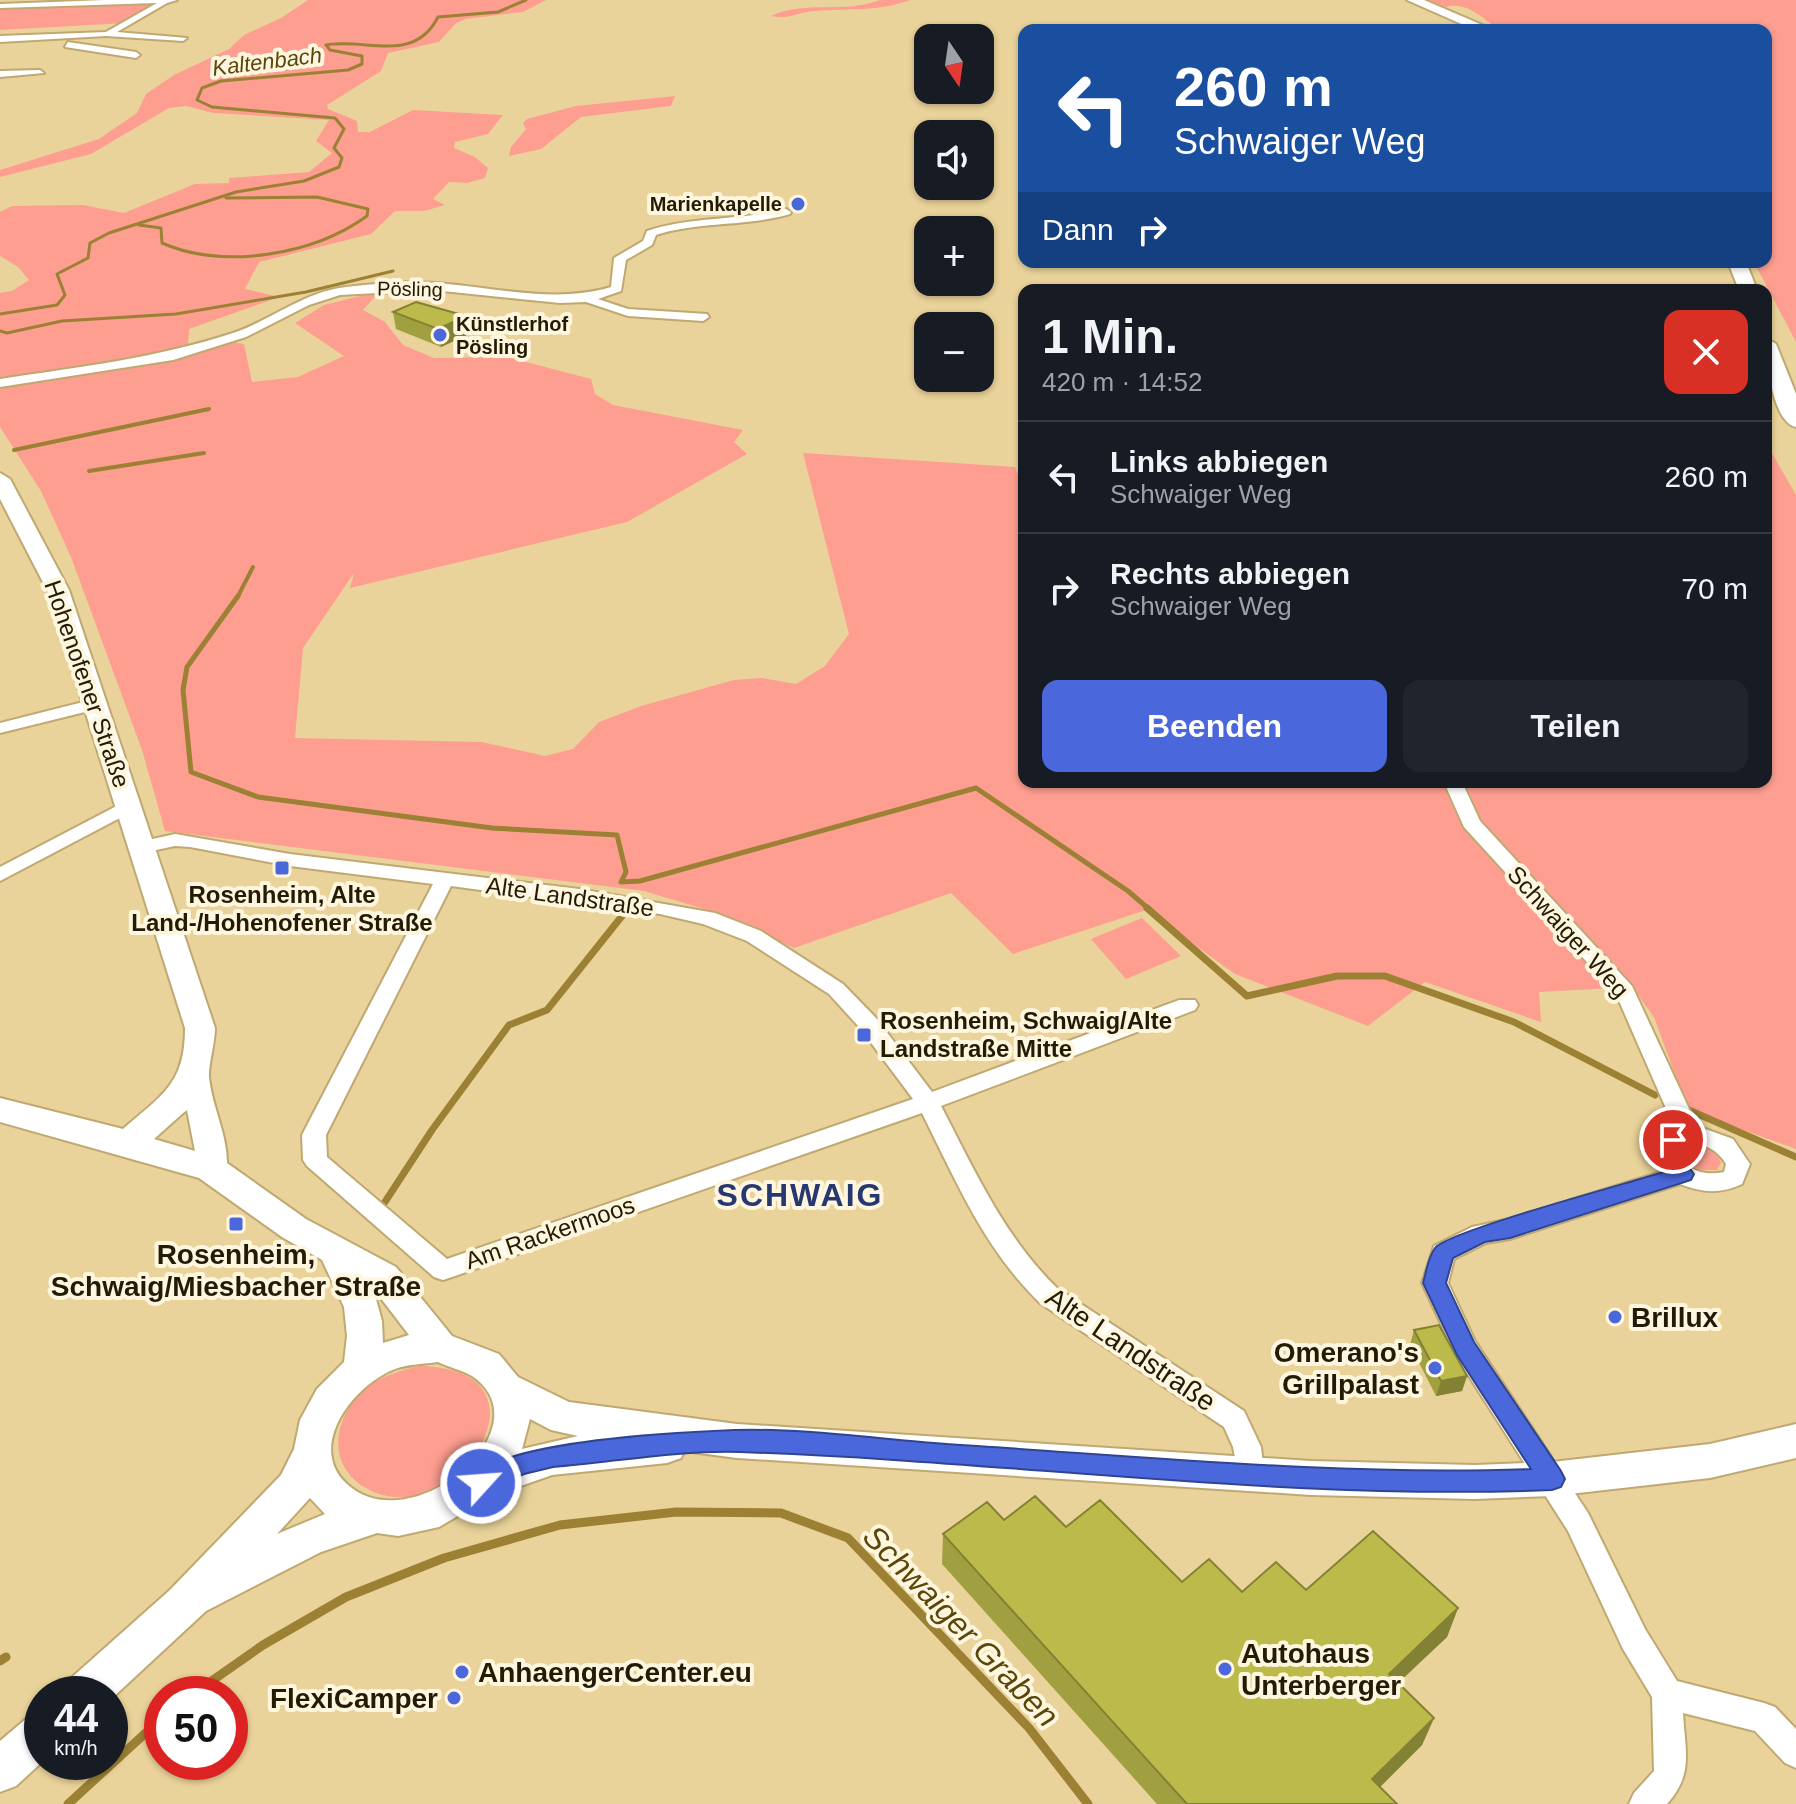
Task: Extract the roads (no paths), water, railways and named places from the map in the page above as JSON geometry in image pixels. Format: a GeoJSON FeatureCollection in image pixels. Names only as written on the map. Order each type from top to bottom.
{"type":"FeatureCollection","features":[{"type":"Feature","properties":{"kind":"highway"},"geometry":{"type":"LineString","coordinates":[[1413,0],[1472,24]]}},
{"type":"Feature","properties":{"kind":"highway"},"geometry":{"type":"LineString","coordinates":[[1772,359],[1796,421]]}},
{"type":"Feature","properties":{"kind":"main road","name":"Hohenofener Straße"},"geometry":{"type":"LineString","coordinates":[[0,479],[58,590],[142,847],[200,1028],[202,1055],[195,1080]]}},
{"type":"Feature","properties":{"kind":"main road"},"geometry":{"type":"LineString","coordinates":[[129,1143],[195,1080],[211,1143],[211,1169]]}},
{"type":"Feature","properties":{"kind":"main road"},"geometry":{"type":"LineString","coordinates":[[0,1110],[129,1143],[211,1169],[294,1228],[384,1277],[439,1347]]}},
{"type":"Feature","properties":{"kind":"main road"},"geometry":{"type":"LineString","coordinates":[[335,1251],[360,1293],[367,1326],[361,1369]]}},
{"type":"Feature","properties":{"kind":"main road"},"geometry":{"type":"LineString","coordinates":[[105,1676],[185,1604],[295,1487],[311,1455],[317,1423],[334,1394],[361,1369],[386,1356],[439,1347],[469,1353],[492,1367],[508,1389],[514,1419],[504,1452],[481,1483]]}},
{"type":"Feature","properties":{"kind":"main road"},"geometry":{"type":"LineString","coordinates":[[508,1389],[564,1418],[737,1441],[1250,1475],[1391,1481],[1552,1479],[1710,1461],[1796,1441]]}},
{"type":"Feature","properties":{"kind":"main road"},"geometry":{"type":"LineString","coordinates":[[185,1604],[280,1551],[336,1526],[371,1517],[409,1518],[448,1506],[481,1483],[519,1464],[553,1456],[737,1441]]}},
{"type":"Feature","properties":{"kind":"main road"},"geometry":{"type":"LineString","coordinates":[[311,1455],[320,1483],[340,1505],[371,1517]]}},
{"type":"Feature","properties":{"kind":"main road"},"geometry":{"type":"LineString","coordinates":[[0,1770],[24,1749]]}},
{"type":"Feature","properties":{"kind":"street"},"geometry":{"type":"LineString","coordinates":[[0,6],[174,0]]}},
{"type":"Feature","properties":{"kind":"street"},"geometry":{"type":"LineString","coordinates":[[108,34],[174,0]]}},
{"type":"Feature","properties":{"kind":"street"},"geometry":{"type":"LineString","coordinates":[[0,39],[108,34],[183,38]]}},
{"type":"Feature","properties":{"kind":"street"},"geometry":{"type":"LineString","coordinates":[[0,49],[79,46],[136,55]]}},
{"type":"Feature","properties":{"kind":"street"},"geometry":{"type":"LineString","coordinates":[[0,74],[40,73]]}},
{"type":"Feature","properties":{"kind":"street"},"geometry":{"type":"LineString","coordinates":[[588,298],[617,289],[620,258],[648,243],[651,233],[674,227],[764,219],[786,212]]}},
{"type":"Feature","properties":{"kind":"street","name":"Pösling"},"geometry":{"type":"LineString","coordinates":[[0,383],[115,368],[169,357],[242,334],[305,302],[364,289],[433,286],[502,295],[588,298],[597,305],[627,311],[703,317]]}},
{"type":"Feature","properties":{"kind":"street"},"geometry":{"type":"LineString","coordinates":[[0,728],[95,704]]}},
{"type":"Feature","properties":{"kind":"street","name":"Schwaiger Weg"},"geometry":{"type":"LineString","coordinates":[[1456,788],[1471,823],[1625,991],[1689,1134]]}},
{"type":"Feature","properties":{"kind":"street","name":"Hohenofener Straße"},"geometry":{"type":"LineString","coordinates":[[0,875],[128,806]]}},
{"type":"Feature","properties":{"kind":"street","name":"Alte Landstraße"},"geometry":{"type":"LineString","coordinates":[[142,847],[175,840],[190,841],[290,860],[579,895],[708,918],[754,936],[836,989],[868,1023],[928,1102],[994,1232],[1027,1275],[1049,1296],[1234,1419],[1247,1447],[1250,1475]]}},
{"type":"Feature","properties":{"kind":"street","name":"Am Rackermoos"},"geometry":{"type":"LineString","coordinates":[[444,881],[314,1135],[315,1160],[443,1270],[928,1102]]}},
{"type":"Feature","properties":{"kind":"street"},"geometry":{"type":"LineString","coordinates":[[928,1102],[1187,1005]]}},
{"type":"Feature","properties":{"kind":"street"},"geometry":{"type":"LineString","coordinates":[[1645,1804],[1670,1777],[1667,1694],[1634,1639],[1552,1479],[1465,1348],[1435,1283],[1443,1253],[1481,1234],[1510,1229],[1683,1174],[1717,1184],[1727,1182],[1738,1171],[1735,1156],[1729,1149],[1710,1138],[1689,1134],[1673,1140],[1668,1152],[1683,1174]]}},
{"type":"Feature","properties":{"kind":"street"},"geometry":{"type":"LineString","coordinates":[[1667,1694],[1764,1718],[1796,1752]]}},
{"type":"Feature","properties":{"kind":"waterway","name":"Kaltenbach"},"geometry":{"type":"LineString","coordinates":[[0,314],[57,305],[65,295],[57,274],[88,258],[90,243],[109,233],[236,192],[304,181],[339,167],[342,158],[334,148],[344,129],[335,118],[212,107],[197,100],[202,88],[221,81],[348,70],[362,64],[362,56],[330,50],[326,45],[403,45],[428,31],[438,17],[498,12],[526,0]]}},
{"type":"Feature","properties":{"kind":"waterway","name":"Kaltenbach"},"geometry":{"type":"LineString","coordinates":[[139,225],[161,228],[162,243],[186,251],[240,257],[295,249],[321,240],[367,216],[368,209],[317,197],[226,198]]}},
{"type":"Feature","properties":{"kind":"waterway"},"geometry":{"type":"LineString","coordinates":[[0,331],[7,333],[62,321],[176,314],[306,292],[393,271]]}},
{"type":"Feature","properties":{"kind":"waterway"},"geometry":{"type":"LineString","coordinates":[[14,450],[209,409]]}},
{"type":"Feature","properties":{"kind":"waterway"},"geometry":{"type":"LineString","coordinates":[[89,471],[204,453]]}},
{"type":"Feature","properties":{"kind":"waterway"},"geometry":{"type":"LineString","coordinates":[[237,598],[253,567]]}},
{"type":"Feature","properties":{"kind":"waterway"},"geometry":{"type":"LineString","coordinates":[[238,596],[187,667],[183,690],[191,772],[258,797],[492,828],[617,835],[626,872],[621,882],[640,881],[976,788],[1128,891],[1150,910]]}},
{"type":"Feature","properties":{"kind":"waterway"},"geometry":{"type":"LineString","coordinates":[[1147,908],[1247,996],[1337,976],[1385,976],[1514,1022],[1655,1095]]}},
{"type":"Feature","properties":{"kind":"waterway"},"geometry":{"type":"LineString","coordinates":[[383,1205],[432,1130],[509,1025],[547,1010],[622,916]]}},
{"type":"Feature","properties":{"kind":"waterway"},"geometry":{"type":"LineString","coordinates":[[1682,1107],[1796,1157]]}},
{"type":"Feature","properties":{"kind":"waterway","name":"Schwaiger Graben"},"geometry":{"type":"LineString","coordinates":[[219,1676],[263,1645],[346,1597],[444,1558],[560,1525],[676,1512],[781,1513],[848,1538],[1029,1728],[1088,1804]]}},
{"type":"Feature","properties":{"kind":"waterway"},"geometry":{"type":"LineString","coordinates":[[0,1661],[6,1657]]}},
{"type":"Feature","properties":{"kind":"waterway","name":"Schwaiger Graben"},"geometry":{"type":"LineString","coordinates":[[68,1804],[144,1734]]}},
{"type":"Feature","properties":{"kind":"place","name":"Marienkapelle"},"geometry":{"type":"Point","coordinates":[798,204]}},
{"type":"Feature","properties":{"kind":"place","name":"Künstlerhof Pösling"},"geometry":{"type":"Point","coordinates":[440,335]}},
{"type":"Feature","properties":{"kind":"place","name":"Rosenheim, Alte Land-/Hohenofener Straße"},"geometry":{"type":"Point","coordinates":[282,868]}},
{"type":"Feature","properties":{"kind":"place","name":"Rosenheim, Schwaig/Alte Landstraße Mitte"},"geometry":{"type":"Point","coordinates":[864,1035]}},
{"type":"Feature","properties":{"kind":"place","name":"Rosenheim, Schwaig/Miesbacher Straße"},"geometry":{"type":"Point","coordinates":[236,1224]}},
{"type":"Feature","properties":{"kind":"place","name":"Brillux"},"geometry":{"type":"Point","coordinates":[1615,1317]}},
{"type":"Feature","properties":{"kind":"place","name":"Omerano's Grillpalast"},"geometry":{"type":"Point","coordinates":[1435,1368]}},
{"type":"Feature","properties":{"kind":"place","name":"Autohaus Unterberger"},"geometry":{"type":"Point","coordinates":[1225,1669]}},
{"type":"Feature","properties":{"kind":"place","name":"AnhaengerCenter.eu"},"geometry":{"type":"Point","coordinates":[462,1672]}},
{"type":"Feature","properties":{"kind":"place","name":"FlexiCamper"},"geometry":{"type":"Point","coordinates":[454,1698]}},
{"type":"Feature","properties":{"kind":"district","name":"SCHWAIG"},"geometry":{"type":"Point","coordinates":[800,1195]}}]}
